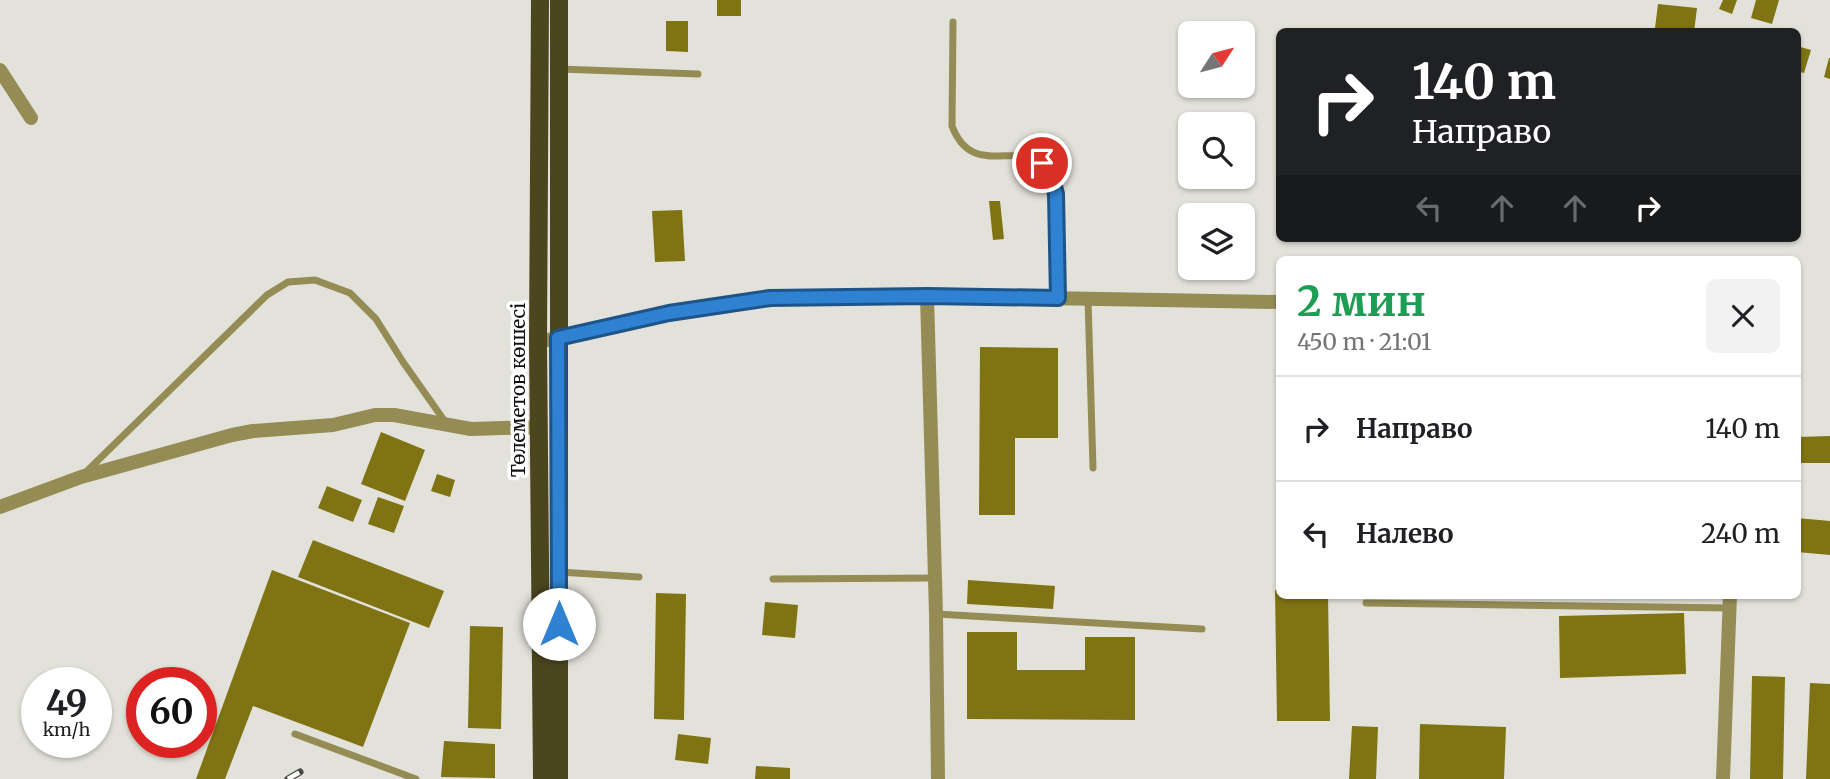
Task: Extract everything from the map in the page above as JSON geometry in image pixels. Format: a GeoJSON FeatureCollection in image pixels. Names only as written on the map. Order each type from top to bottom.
{"type":"FeatureCollection","features":[{"type":"Feature","properties":{"kind":"main road","name":"Төлеметов көшесі"},"geometry":{"type":"LineString","coordinates":[[540,0],[538,342],[542,779]]}},
{"type":"Feature","properties":{"kind":"main road","name":"Төлеметов көшесі"},"geometry":{"type":"LineString","coordinates":[[559,0],[559,779]]}},
{"type":"Feature","properties":{"kind":"street"},"geometry":{"type":"LineString","coordinates":[[0,70],[31,118]]}},
{"type":"Feature","properties":{"kind":"street"},"geometry":{"type":"LineString","coordinates":[[538,342],[669,313],[770,298],[927,296],[1276,302]]}},
{"type":"Feature","properties":{"kind":"street"},"geometry":{"type":"LineString","coordinates":[[927,296],[938,779]]}},
{"type":"Feature","properties":{"kind":"street"},"geometry":{"type":"LineString","coordinates":[[1,508],[81,477],[253,431],[333,425],[374,415],[394,415],[471,429],[539,427]]}},
{"type":"Feature","properties":{"kind":"street"},"geometry":{"type":"LineString","coordinates":[[1723,779],[1730,601]]}},
{"type":"Feature","properties":{"kind":"lane"},"geometry":{"type":"LineString","coordinates":[[953,22],[952,126],[956,138],[967,149],[983,157],[1024,155],[1042,163],[1051,176],[1056,194],[1058,298]]}},
{"type":"Feature","properties":{"kind":"lane"},"geometry":{"type":"LineString","coordinates":[[559,69],[698,74]]}},
{"type":"Feature","properties":{"kind":"lane"},"geometry":{"type":"LineString","coordinates":[[81,477],[259,302],[288,282],[316,280],[350,293],[376,319],[448,426]]}},
{"type":"Feature","properties":{"kind":"lane"},"geometry":{"type":"LineString","coordinates":[[1088,299],[1093,468]]}},
{"type":"Feature","properties":{"kind":"lane"},"geometry":{"type":"LineString","coordinates":[[559,572],[639,577]]}},
{"type":"Feature","properties":{"kind":"lane"},"geometry":{"type":"LineString","coordinates":[[773,579],[935,578]]}},
{"type":"Feature","properties":{"kind":"lane"},"geometry":{"type":"LineString","coordinates":[[1366,603],[1730,601]]}},
{"type":"Feature","properties":{"kind":"lane"},"geometry":{"type":"LineString","coordinates":[[936,614],[1202,629]]}},
{"type":"Feature","properties":{"kind":"lane"},"geometry":{"type":"LineString","coordinates":[[295,734],[416,779]]}},
{"type":"Feature","properties":{"kind":"building"},"geometry":{"type":"Polygon","coordinates":[[[717,0],[741,0],[741,16],[717,16],[717,0]]]}},
{"type":"Feature","properties":{"kind":"building"},"geometry":{"type":"Polygon","coordinates":[[[1723,0],[1737,0],[1732,14],[1719,9],[1723,0]]]}},
{"type":"Feature","properties":{"kind":"building"},"geometry":{"type":"Polygon","coordinates":[[[1756,0],[1779,0],[1772,24],[1751,18],[1756,0]]]}},
{"type":"Feature","properties":{"kind":"building"},"geometry":{"type":"Polygon","coordinates":[[[1658,4],[1697,8],[1694,28],[1655,28],[1658,4]]]}},
{"type":"Feature","properties":{"kind":"building"},"geometry":{"type":"Polygon","coordinates":[[[666,21],[688,21],[688,52],[666,51],[666,21]]]}},
{"type":"Feature","properties":{"kind":"building"},"geometry":{"type":"Polygon","coordinates":[[[1801,47],[1811,50],[1804,73],[1801,72],[1801,47]]]}},
{"type":"Feature","properties":{"kind":"building"},"geometry":{"type":"Polygon","coordinates":[[[1830,58],[1830,79],[1824,77],[1830,58]]]}},
{"type":"Feature","properties":{"kind":"building"},"geometry":{"type":"Polygon","coordinates":[[[989,201],[1000,201],[1004,239],[993,240],[989,201]]]}},
{"type":"Feature","properties":{"kind":"building"},"geometry":{"type":"Polygon","coordinates":[[[682,210],[685,261],[655,262],[652,211],[682,210]]]}},
{"type":"Feature","properties":{"kind":"building"},"geometry":{"type":"Polygon","coordinates":[[[980,347],[1058,348],[1058,438],[1015,438],[1015,515],[979,515],[980,347]]]}},
{"type":"Feature","properties":{"kind":"building"},"geometry":{"type":"Polygon","coordinates":[[[381,432],[425,450],[405,501],[361,484],[381,432]]]}},
{"type":"Feature","properties":{"kind":"building"},"geometry":{"type":"Polygon","coordinates":[[[1830,436],[1830,463],[1801,463],[1801,437],[1830,436]]]}},
{"type":"Feature","properties":{"kind":"building"},"geometry":{"type":"Polygon","coordinates":[[[437,474],[455,480],[450,497],[431,491],[437,474]]]}},
{"type":"Feature","properties":{"kind":"building"},"geometry":{"type":"Polygon","coordinates":[[[327,486],[362,500],[353,522],[318,508],[327,486]]]}},
{"type":"Feature","properties":{"kind":"building"},"geometry":{"type":"Polygon","coordinates":[[[378,497],[404,506],[394,533],[368,524],[378,497]]]}},
{"type":"Feature","properties":{"kind":"building"},"geometry":{"type":"Polygon","coordinates":[[[1801,518],[1830,521],[1830,555],[1801,552],[1801,518]]]}},
{"type":"Feature","properties":{"kind":"building"},"geometry":{"type":"Polygon","coordinates":[[[313,540],[444,591],[429,628],[298,577],[313,540]]]}},
{"type":"Feature","properties":{"kind":"building"},"geometry":{"type":"Polygon","coordinates":[[[272,570],[410,623],[363,747],[253,706],[225,779],[196,779],[204,758],[217,758],[217,721],[272,570]]]}},
{"type":"Feature","properties":{"kind":"building"},"geometry":{"type":"Polygon","coordinates":[[[968,580],[1055,586],[1053,609],[967,604],[968,580]]]}},
{"type":"Feature","properties":{"kind":"building"},"geometry":{"type":"Polygon","coordinates":[[[1275,590],[1276,599],[1328,599],[1330,721],[1277,721],[1275,590]]]}},
{"type":"Feature","properties":{"kind":"building"},"geometry":{"type":"Polygon","coordinates":[[[656,593],[686,594],[684,720],[654,719],[656,593]]]}},
{"type":"Feature","properties":{"kind":"building"},"geometry":{"type":"Polygon","coordinates":[[[765,602],[798,605],[795,638],[762,635],[765,602]]]}},
{"type":"Feature","properties":{"kind":"building"},"geometry":{"type":"Polygon","coordinates":[[[1684,613],[1686,674],[1560,678],[1559,616],[1684,613]]]}},
{"type":"Feature","properties":{"kind":"building"},"geometry":{"type":"Polygon","coordinates":[[[470,626],[503,627],[501,729],[468,728],[470,626]]]}},
{"type":"Feature","properties":{"kind":"building"},"geometry":{"type":"Polygon","coordinates":[[[967,632],[1017,632],[1017,670],[1085,670],[1085,637],[1135,637],[1135,720],[967,719],[967,632]]]}},
{"type":"Feature","properties":{"kind":"building"},"geometry":{"type":"Polygon","coordinates":[[[1752,676],[1785,677],[1783,779],[1750,779],[1752,676]]]}},
{"type":"Feature","properties":{"kind":"building"},"geometry":{"type":"Polygon","coordinates":[[[1810,683],[1830,684],[1830,779],[1806,779],[1810,683]]]}},
{"type":"Feature","properties":{"kind":"building"},"geometry":{"type":"Polygon","coordinates":[[[1420,724],[1506,727],[1504,779],[1419,779],[1420,724]]]}},
{"type":"Feature","properties":{"kind":"building"},"geometry":{"type":"Polygon","coordinates":[[[1352,726],[1378,727],[1376,779],[1349,779],[1352,726]]]}},
{"type":"Feature","properties":{"kind":"building"},"geometry":{"type":"Polygon","coordinates":[[[678,734],[711,738],[708,764],[675,760],[678,734]]]}},
{"type":"Feature","properties":{"kind":"building"},"geometry":{"type":"Polygon","coordinates":[[[444,741],[495,744],[495,778],[441,777],[444,741]]]}},
{"type":"Feature","properties":{"kind":"building"},"geometry":{"type":"Polygon","coordinates":[[[756,766],[790,768],[790,779],[755,779],[756,766]]]}},
{"type":"Feature","properties":{"kind":"railway"},"geometry":{"type":"LineString","coordinates":[[288,779],[300,772]]}},
{"type":"Feature","properties":{"kind":"route"},"geometry":{"type":"LineString","coordinates":[[559,624],[558,338],[669,313],[770,298],[1058,298],[1056,194],[1051,176],[1042,163]]}}]}
